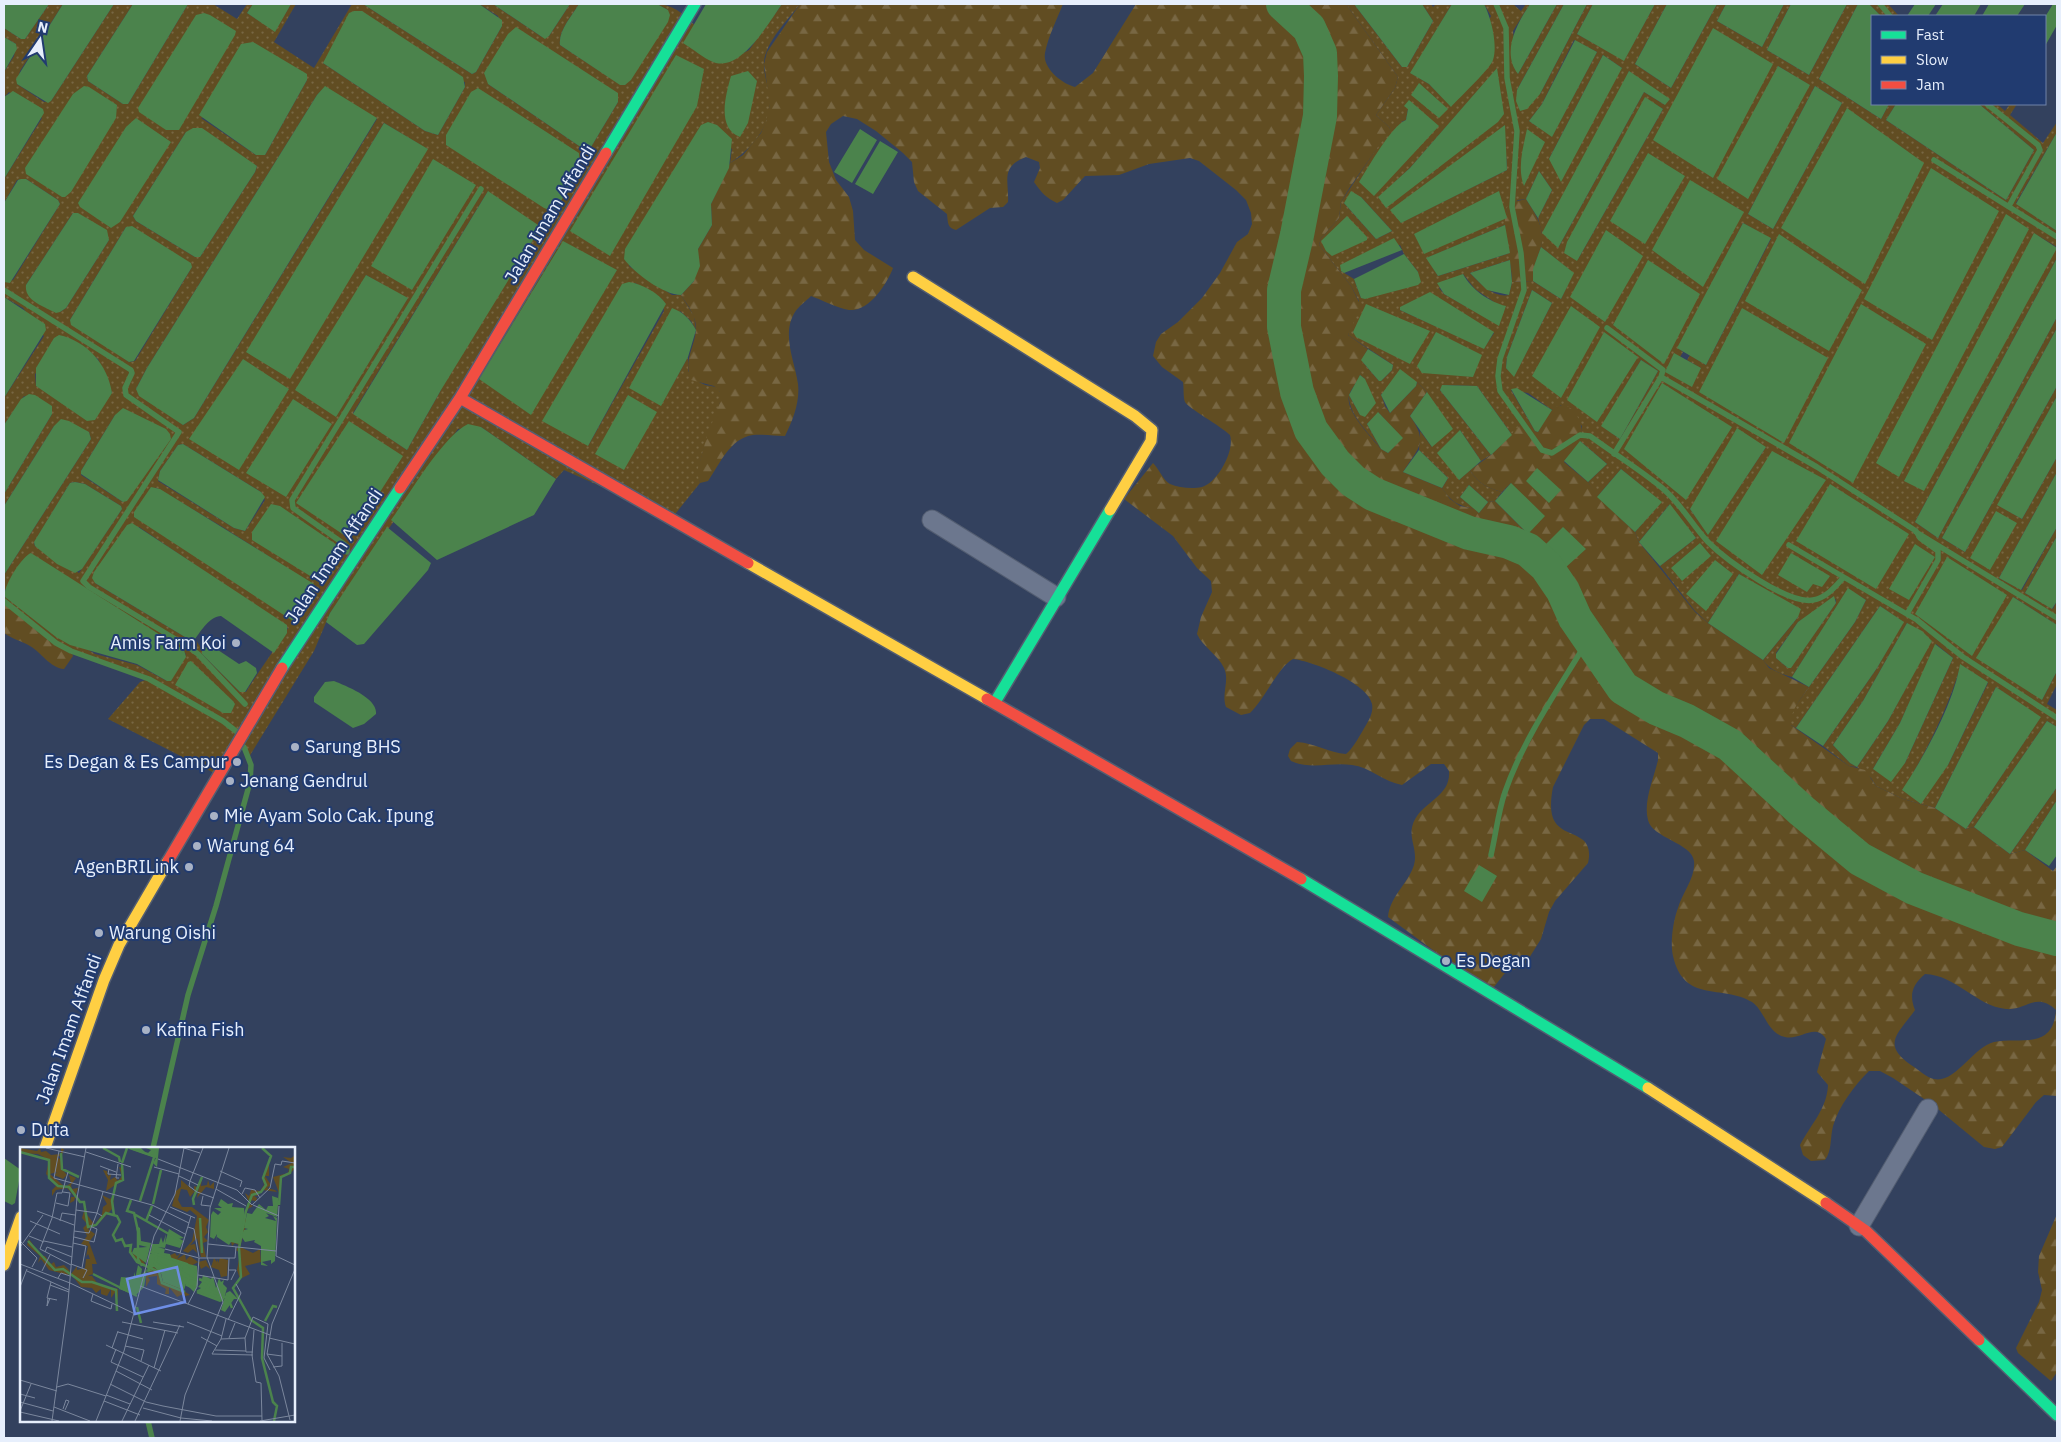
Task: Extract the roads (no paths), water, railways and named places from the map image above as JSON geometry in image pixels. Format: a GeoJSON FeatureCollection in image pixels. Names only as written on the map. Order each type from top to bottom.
{"type":"FeatureCollection","features":[{"type":"Feature","properties":{"kind":"street","name":"Jalan Imam Affandi"},"geometry":{"type":"LineString","coordinates":[[45,1147],[104,980],[119,946],[293,650],[460,398],[695,4]]}},
{"type":"Feature","properties":{"kind":"street"},"geometry":{"type":"LineString","coordinates":[[912,277],[1135,416],[1152,430],[1151,441],[1056,597],[995,702]]}},
{"type":"Feature","properties":{"kind":"street"},"geometry":{"type":"LineString","coordinates":[[460,398],[995,702],[1322,891],[1569,1040],[1821,1199],[1859,1226],[2057,1415]]}},
{"type":"Feature","properties":{"kind":"street"},"geometry":{"type":"LineString","coordinates":[[932,520],[1056,597]]}},
{"type":"Feature","properties":{"kind":"street"},"geometry":{"type":"LineString","coordinates":[[1859,1226],[1928,1109]]}},
{"type":"Feature","properties":{"kind":"street"},"geometry":{"type":"LineString","coordinates":[[4,1265],[20,1221]]}},
{"type":"Feature","properties":{"kind":"waterway"},"geometry":{"type":"LineString","coordinates":[[1283,4],[1309,28],[1320,53],[1321,76],[1320,116],[1297,235],[1284,290],[1284,327],[1297,392],[1311,430],[1335,463],[1353,481],[1373,494],[1469,533],[1509,542],[1528,550],[1546,566],[1563,591],[1575,618],[1623,688],[1656,708],[1687,721],[1730,745],[1802,811],[1860,859],[1914,888],[2019,929],[2057,939]]}},
{"type":"Feature","properties":{"kind":"waterway"},"geometry":{"type":"LineString","coordinates":[[1496,4],[1506,28],[1507,78],[1517,131],[1512,207],[1521,253],[1524,290],[1500,359],[1498,376],[1500,391],[1542,450],[1552,453],[1580,435],[1590,436],[1668,493],[1708,542],[1717,550],[1743,570],[1774,589],[1802,600],[1813,600],[1826,595],[1843,578]]}},
{"type":"Feature","properties":{"kind":"waterway"},"geometry":{"type":"LineString","coordinates":[[1880,4],[1889,15]]}},
{"type":"Feature","properties":{"kind":"waterway"},"geometry":{"type":"LineString","coordinates":[[1988,105],[2038,145],[2040,150],[2009,206]]}},
{"type":"Feature","properties":{"kind":"waterway"},"geometry":{"type":"LineString","coordinates":[[1934,160],[2057,237]]}},
{"type":"Feature","properties":{"kind":"waterway"},"geometry":{"type":"LineString","coordinates":[[347,552],[347,547],[344,544],[293,508],[292,500],[481,189]]}},
{"type":"Feature","properties":{"kind":"waterway"},"geometry":{"type":"LineString","coordinates":[[4,290],[131,370],[132,373],[125,388],[126,395],[179,432],[83,581],[89,587],[198,654],[245,704]]}},
{"type":"Feature","properties":{"kind":"waterway"},"geometry":{"type":"LineString","coordinates":[[1607,328],[1663,370],[1661,377],[1817,467],[1916,531],[1920,538],[1938,551],[1938,560],[1907,614]]}},
{"type":"Feature","properties":{"kind":"waterway"},"geometry":{"type":"LineString","coordinates":[[1614,454],[1661,377]]}},
{"type":"Feature","properties":{"kind":"waterway"},"geometry":{"type":"LineString","coordinates":[[1916,532],[2057,618]]}},
{"type":"Feature","properties":{"kind":"waterway"},"geometry":{"type":"LineString","coordinates":[[1789,545],[1917,620],[1963,657],[2057,718]]}},
{"type":"Feature","properties":{"kind":"waterway"},"geometry":{"type":"LineString","coordinates":[[4,601],[56,643],[71,651],[149,679],[223,721],[237,732]]}},
{"type":"Feature","properties":{"kind":"waterway"},"geometry":{"type":"LineString","coordinates":[[1491,855],[1505,792],[1522,752],[1543,713],[1589,638]]}},
{"type":"Feature","properties":{"kind":"waterway"},"geometry":{"type":"LineString","coordinates":[[153,1147],[188,995],[216,906],[250,782],[251,765],[244,747]]}},
{"type":"Feature","properties":{"kind":"waterway"},"geometry":{"type":"LineString","coordinates":[[148,1422],[152,1438]]}},
{"type":"Feature","properties":{"kind":"place","name":"Amis Farm Koi"},"geometry":{"type":"Point","coordinates":[236,643]}},
{"type":"Feature","properties":{"kind":"place","name":"Sarung BHS"},"geometry":{"type":"Point","coordinates":[295,747]}},
{"type":"Feature","properties":{"kind":"place","name":"Es Degan & Es Campur"},"geometry":{"type":"Point","coordinates":[237,762]}},
{"type":"Feature","properties":{"kind":"place","name":"Jenang Gendrul"},"geometry":{"type":"Point","coordinates":[230,781]}},
{"type":"Feature","properties":{"kind":"place","name":"Mie Ayam Solo Cak. Ipung"},"geometry":{"type":"Point","coordinates":[214,816]}},
{"type":"Feature","properties":{"kind":"place","name":"Warung 64"},"geometry":{"type":"Point","coordinates":[197,846]}},
{"type":"Feature","properties":{"kind":"place","name":"AgenBRILink"},"geometry":{"type":"Point","coordinates":[189,867]}},
{"type":"Feature","properties":{"kind":"place","name":"Warung Oishi"},"geometry":{"type":"Point","coordinates":[99,933]}},
{"type":"Feature","properties":{"kind":"place","name":"Es Degan"},"geometry":{"type":"Point","coordinates":[1446,961]}},
{"type":"Feature","properties":{"kind":"place","name":"Kafina Fish"},"geometry":{"type":"Point","coordinates":[146,1030]}},
{"type":"Feature","properties":{"kind":"place","name":"Duta"},"geometry":{"type":"Point","coordinates":[21,1130]}}]}
